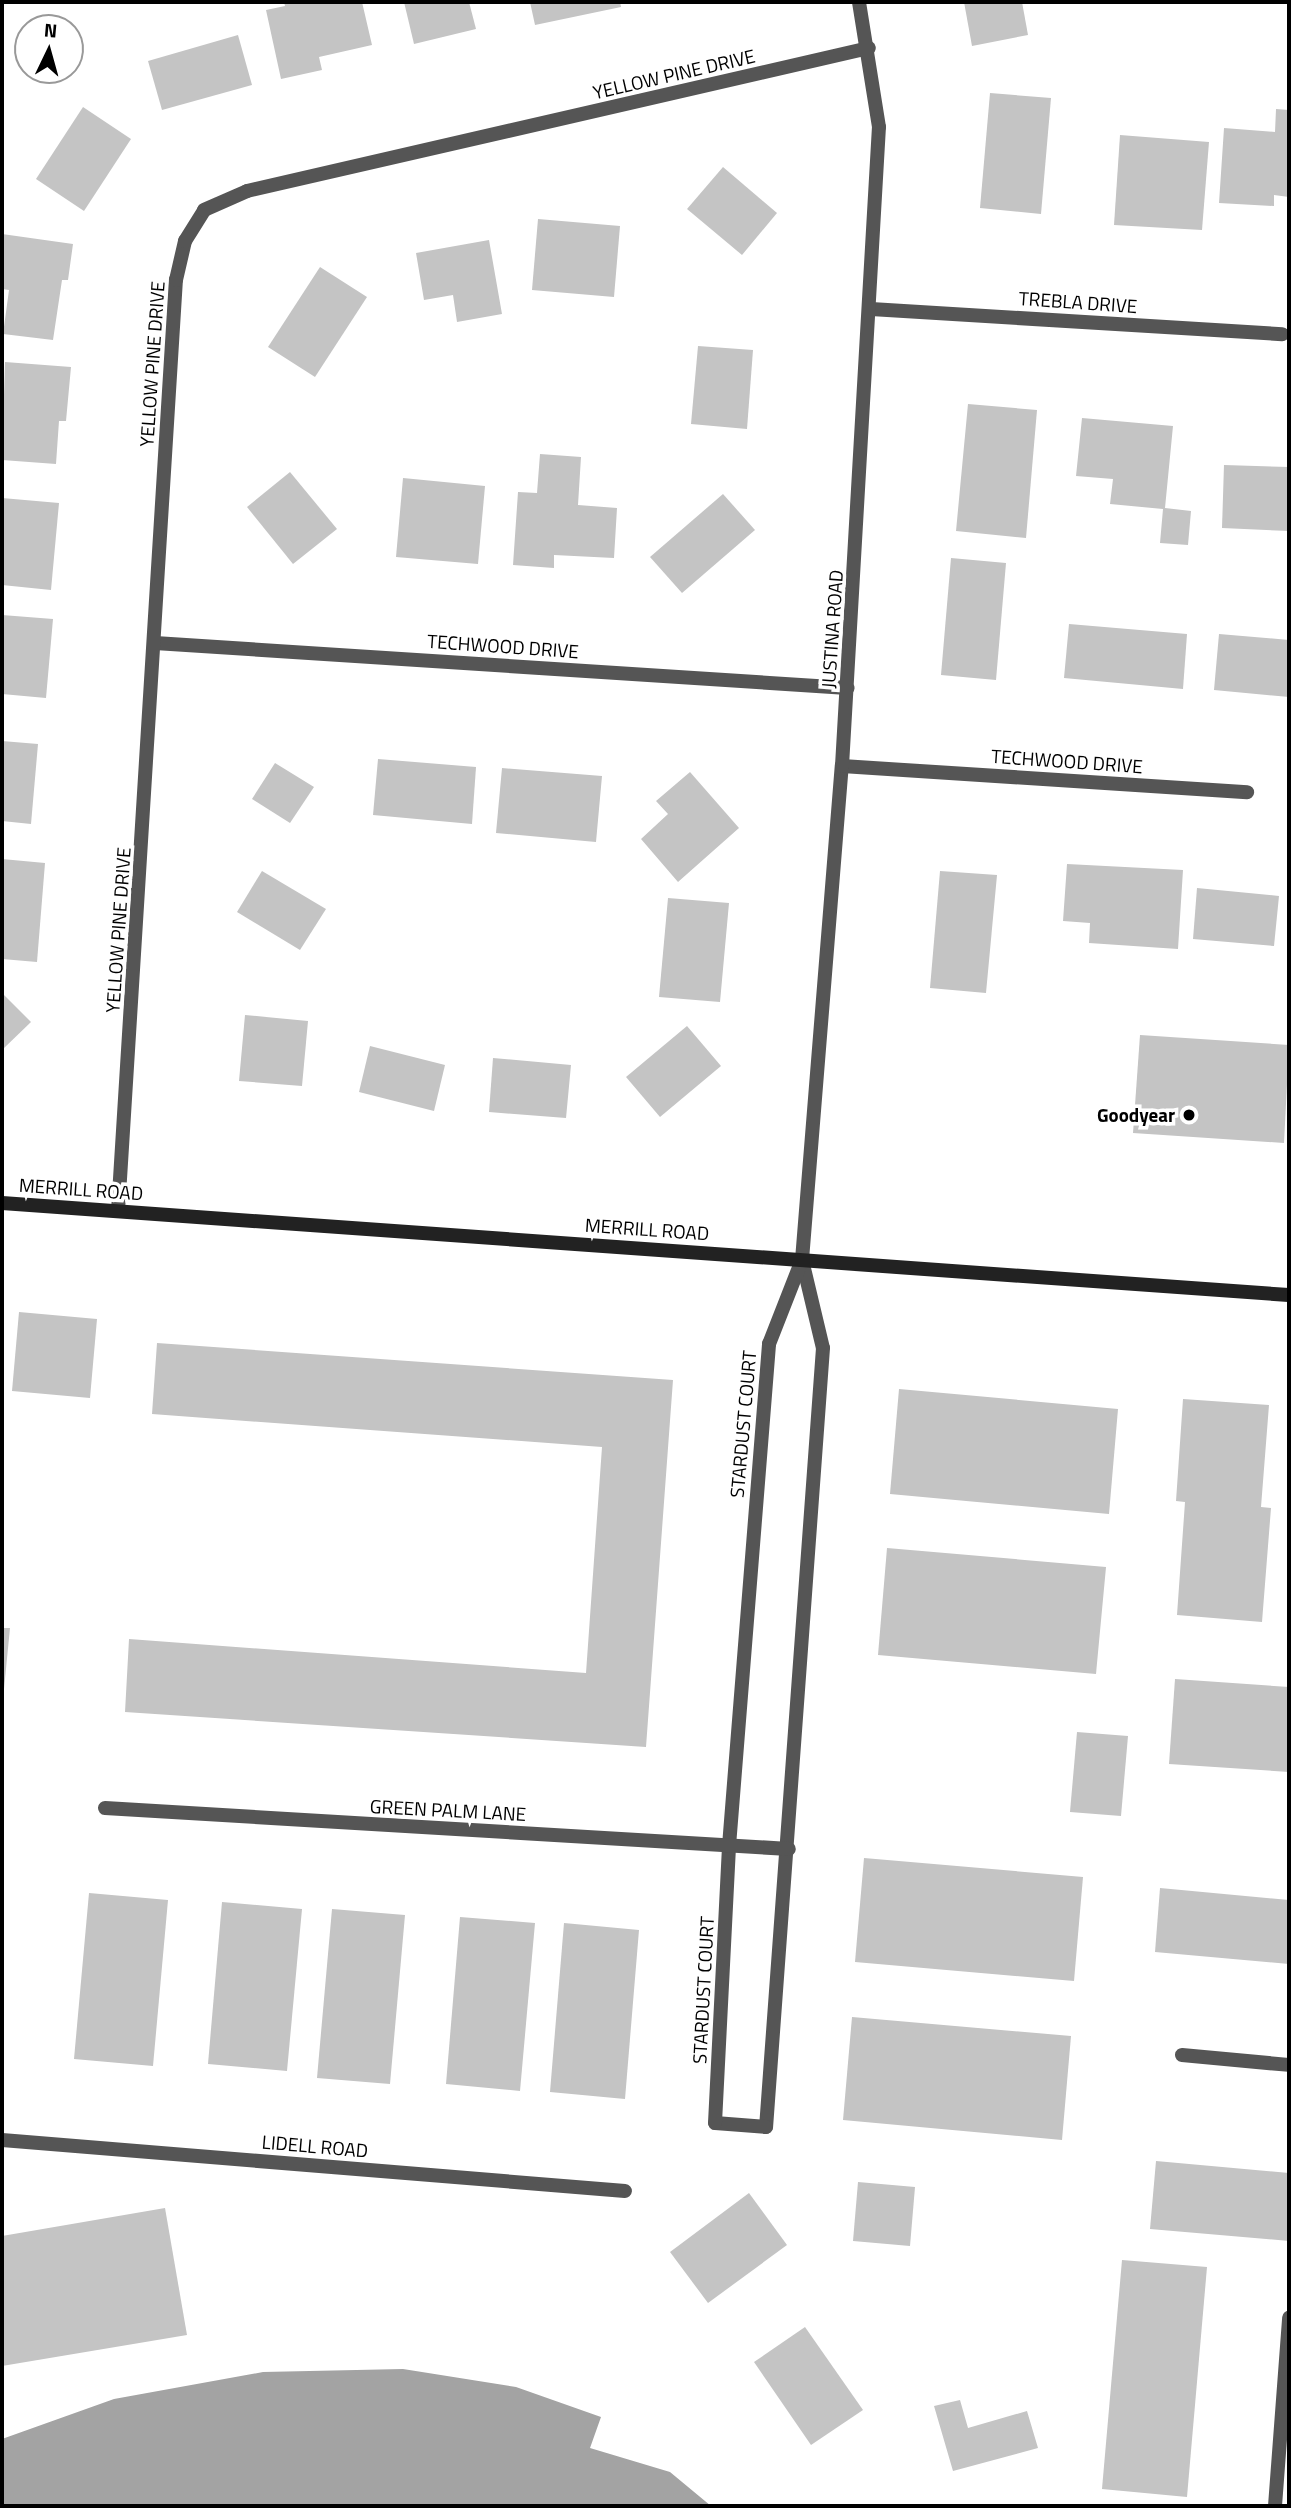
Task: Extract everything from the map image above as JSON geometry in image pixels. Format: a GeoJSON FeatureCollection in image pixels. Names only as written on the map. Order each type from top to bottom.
{"type":"FeatureCollection","features":[{"type":"Feature","properties":{"kind":"main road","name":"MERRILL ROAD"},"geometry":{"type":"LineString","coordinates":[[2,1203],[1289,1295]]}},
{"type":"Feature","properties":{"kind":"street","name":"JUSTINA ROAD"},"geometry":{"type":"LineString","coordinates":[[802,1260],[848,688],[871,309],[879,127],[869,48],[859,2]]}},
{"type":"Feature","properties":{"kind":"street","name":"YELLOW PINE DRIVE"},"geometry":{"type":"LineString","coordinates":[[118,1211],[176,280],[185,241],[204,210],[247,191],[869,48]]}},
{"type":"Feature","properties":{"kind":"street","name":"TREBLA DRIVE"},"geometry":{"type":"LineString","coordinates":[[871,309],[1282,334]]}},
{"type":"Feature","properties":{"kind":"street","name":"TECHWOOD DRIVE"},"geometry":{"type":"LineString","coordinates":[[155,643],[848,688]]}},
{"type":"Feature","properties":{"kind":"street","name":"TECHWOOD DRIVE"},"geometry":{"type":"LineString","coordinates":[[842,766],[1247,792]]}},
{"type":"Feature","properties":{"kind":"street","name":"STARDUST COURT"},"geometry":{"type":"LineString","coordinates":[[802,1260],[823,1348],[789,1849],[766,2127],[715,2123],[729,1846],[769,1344],[802,1260]]}},
{"type":"Feature","properties":{"kind":"street","name":"GREEN PALM LANE"},"geometry":{"type":"LineString","coordinates":[[105,1808],[789,1849]]}},
{"type":"Feature","properties":{"kind":"street"},"geometry":{"type":"LineString","coordinates":[[1182,2055],[1289,2065]]}},
{"type":"Feature","properties":{"kind":"street","name":"LIDELL ROAD"},"geometry":{"type":"LineString","coordinates":[[2,2140],[625,2191]]}},
{"type":"Feature","properties":{"kind":"street"},"geometry":{"type":"LineString","coordinates":[[1275,2506],[1289,2318]]}},
{"type":"Feature","properties":{"kind":"shaded area"},"geometry":{"type":"Polygon","coordinates":[[[403,2369],[516,2387],[601,2417],[590,2448],[670,2472],[711,2506],[2,2506],[2,2439],[114,2399],[263,2372],[403,2369]]]}},
{"type":"Feature","properties":{"kind":"building"},"geometry":{"type":"Polygon","coordinates":[[[284,2],[362,2],[372,45],[319,57],[322,70],[281,79],[266,10],[285,6],[284,2]]]}},
{"type":"Feature","properties":{"kind":"building"},"geometry":{"type":"Polygon","coordinates":[[[404,2],[469,2],[476,29],[414,44],[404,2]]]}},
{"type":"Feature","properties":{"kind":"building"},"geometry":{"type":"Polygon","coordinates":[[[530,2],[620,2],[621,7],[535,25],[530,2]]]}},
{"type":"Feature","properties":{"kind":"building"},"geometry":{"type":"Polygon","coordinates":[[[964,2],[1022,2],[1028,35],[972,46],[964,2]]]}},
{"type":"Feature","properties":{"kind":"building"},"geometry":{"type":"Polygon","coordinates":[[[238,35],[252,85],[162,110],[148,61],[238,35]]]}},
{"type":"Feature","properties":{"kind":"building"},"geometry":{"type":"Polygon","coordinates":[[[990,93],[1051,98],[1041,214],[980,208],[990,93]]]}},
{"type":"Feature","properties":{"kind":"building"},"geometry":{"type":"Polygon","coordinates":[[[83,107],[131,139],[84,211],[36,179],[83,107]]]}},
{"type":"Feature","properties":{"kind":"building"},"geometry":{"type":"Polygon","coordinates":[[[1276,109],[1289,110],[1289,197],[1274,195],[1274,206],[1219,203],[1224,128],[1275,132],[1276,109]]]}},
{"type":"Feature","properties":{"kind":"building"},"geometry":{"type":"Polygon","coordinates":[[[1120,135],[1209,142],[1202,230],[1114,225],[1120,135]]]}},
{"type":"Feature","properties":{"kind":"building"},"geometry":{"type":"Polygon","coordinates":[[[723,167],[777,213],[742,255],[687,209],[723,167]]]}},
{"type":"Feature","properties":{"kind":"building"},"geometry":{"type":"Polygon","coordinates":[[[538,219],[620,226],[614,297],[532,290],[538,219]]]}},
{"type":"Feature","properties":{"kind":"building"},"geometry":{"type":"Polygon","coordinates":[[[2,234],[73,244],[68,280],[62,280],[53,340],[3,334],[9,290],[2,289],[2,234]]]}},
{"type":"Feature","properties":{"kind":"building"},"geometry":{"type":"Polygon","coordinates":[[[489,240],[502,314],[457,322],[453,295],[424,300],[416,253],[489,240]]]}},
{"type":"Feature","properties":{"kind":"building"},"geometry":{"type":"Polygon","coordinates":[[[320,267],[367,297],[315,377],[268,347],[320,267]]]}},
{"type":"Feature","properties":{"kind":"building"},"geometry":{"type":"Polygon","coordinates":[[[698,346],[753,350],[747,429],[691,424],[698,346]]]}},
{"type":"Feature","properties":{"kind":"building"},"geometry":{"type":"Polygon","coordinates":[[[5,362],[71,367],[66,421],[59,421],[56,464],[2,460],[5,362]]]}},
{"type":"Feature","properties":{"kind":"building"},"geometry":{"type":"Polygon","coordinates":[[[968,404],[1037,410],[1026,538],[956,531],[968,404]]]}},
{"type":"Feature","properties":{"kind":"building"},"geometry":{"type":"Polygon","coordinates":[[[1082,418],[1173,426],[1165,508],[1191,511],[1188,545],[1160,543],[1163,509],[1110,504],[1113,479],[1076,476],[1082,418]]]}},
{"type":"Feature","properties":{"kind":"building"},"geometry":{"type":"Polygon","coordinates":[[[540,454],[581,457],[578,505],[617,508],[614,558],[554,555],[554,568],[513,565],[518,492],[537,493],[540,454]]]}},
{"type":"Feature","properties":{"kind":"building"},"geometry":{"type":"Polygon","coordinates":[[[1224,465],[1289,467],[1289,531],[1222,528],[1224,465]]]}},
{"type":"Feature","properties":{"kind":"building"},"geometry":{"type":"Polygon","coordinates":[[[290,472],[337,529],[293,564],[247,507],[290,472]]]}},
{"type":"Feature","properties":{"kind":"building"},"geometry":{"type":"Polygon","coordinates":[[[403,478],[485,486],[478,564],[396,557],[403,478]]]}},
{"type":"Feature","properties":{"kind":"building"},"geometry":{"type":"Polygon","coordinates":[[[723,494],[755,530],[682,593],[650,557],[723,494]]]}},
{"type":"Feature","properties":{"kind":"building"},"geometry":{"type":"Polygon","coordinates":[[[2,498],[59,503],[51,590],[2,585],[2,498]]]}},
{"type":"Feature","properties":{"kind":"building"},"geometry":{"type":"Polygon","coordinates":[[[951,558],[1006,563],[996,680],[941,675],[951,558]]]}},
{"type":"Feature","properties":{"kind":"building"},"geometry":{"type":"Polygon","coordinates":[[[2,615],[53,619],[46,698],[2,694],[2,615]]]}},
{"type":"Feature","properties":{"kind":"building"},"geometry":{"type":"Polygon","coordinates":[[[1069,624],[1187,634],[1183,689],[1064,678],[1069,624]]]}},
{"type":"Feature","properties":{"kind":"building"},"geometry":{"type":"Polygon","coordinates":[[[1219,634],[1289,640],[1289,697],[1214,690],[1219,634]]]}},
{"type":"Feature","properties":{"kind":"building"},"geometry":{"type":"Polygon","coordinates":[[[2,741],[38,744],[31,824],[2,821],[2,741]]]}},
{"type":"Feature","properties":{"kind":"building"},"geometry":{"type":"Polygon","coordinates":[[[378,759],[476,767],[472,824],[373,815],[378,759]]]}},
{"type":"Feature","properties":{"kind":"building"},"geometry":{"type":"Polygon","coordinates":[[[275,763],[314,787],[290,823],[252,799],[275,763]]]}},
{"type":"Feature","properties":{"kind":"building"},"geometry":{"type":"Polygon","coordinates":[[[502,768],[602,776],[596,842],[496,833],[502,768]]]}},
{"type":"Feature","properties":{"kind":"building"},"geometry":{"type":"Polygon","coordinates":[[[690,772],[739,828],[678,882],[641,839],[668,814],[656,801],[690,772]]]}},
{"type":"Feature","properties":{"kind":"building"},"geometry":{"type":"Polygon","coordinates":[[[2,859],[45,863],[37,962],[2,959],[2,859]]]}},
{"type":"Feature","properties":{"kind":"building"},"geometry":{"type":"Polygon","coordinates":[[[1067,864],[1183,870],[1178,949],[1089,943],[1090,923],[1063,921],[1067,864]]]}},
{"type":"Feature","properties":{"kind":"building"},"geometry":{"type":"Polygon","coordinates":[[[262,871],[326,909],[300,950],[237,912],[262,871]]]}},
{"type":"Feature","properties":{"kind":"building"},"geometry":{"type":"Polygon","coordinates":[[[940,871],[997,875],[986,993],[930,988],[940,871]]]}},
{"type":"Feature","properties":{"kind":"building"},"geometry":{"type":"Polygon","coordinates":[[[1197,888],[1279,896],[1274,946],[1193,939],[1197,888]]]}},
{"type":"Feature","properties":{"kind":"building"},"geometry":{"type":"Polygon","coordinates":[[[668,898],[729,903],[720,1002],[659,997],[668,898]]]}},
{"type":"Feature","properties":{"kind":"building"},"geometry":{"type":"Polygon","coordinates":[[[2,993],[31,1022],[2,1050],[2,993]]]}},
{"type":"Feature","properties":{"kind":"building"},"geometry":{"type":"Polygon","coordinates":[[[245,1015],[308,1021],[302,1086],[239,1081],[245,1015]]]}},
{"type":"Feature","properties":{"kind":"building"},"geometry":{"type":"Polygon","coordinates":[[[687,1026],[721,1066],[660,1117],[626,1077],[687,1026]]]}},
{"type":"Feature","properties":{"kind":"building"},"geometry":{"type":"Polygon","coordinates":[[[1140,1035],[1289,1045],[1284,1143],[1133,1133],[1140,1035]]]}},
{"type":"Feature","properties":{"kind":"building"},"geometry":{"type":"Polygon","coordinates":[[[370,1046],[445,1065],[434,1111],[359,1092],[370,1046]]]}},
{"type":"Feature","properties":{"kind":"building"},"geometry":{"type":"Polygon","coordinates":[[[493,1058],[571,1065],[566,1118],[489,1112],[493,1058]]]}},
{"type":"Feature","properties":{"kind":"building"},"geometry":{"type":"Polygon","coordinates":[[[19,1312],[97,1319],[90,1398],[12,1391],[19,1312]]]}},
{"type":"Feature","properties":{"kind":"building"},"geometry":{"type":"Polygon","coordinates":[[[157,1343],[673,1380],[646,1747],[125,1712],[129,1639],[586,1673],[602,1447],[152,1414],[157,1343]]]}},
{"type":"Feature","properties":{"kind":"building"},"geometry":{"type":"Polygon","coordinates":[[[899,1389],[1118,1409],[1109,1514],[890,1494],[899,1389]]]}},
{"type":"Feature","properties":{"kind":"building"},"geometry":{"type":"Polygon","coordinates":[[[1183,1399],[1269,1405],[1261,1507],[1271,1508],[1262,1622],[1177,1615],[1185,1502],[1176,1501],[1183,1399]]]}},
{"type":"Feature","properties":{"kind":"building"},"geometry":{"type":"Polygon","coordinates":[[[887,1548],[1106,1567],[1096,1674],[878,1655],[887,1548]]]}},
{"type":"Feature","properties":{"kind":"building"},"geometry":{"type":"Polygon","coordinates":[[[2,1628],[10,1628],[4,1689],[2,1689],[2,1628]]]}},
{"type":"Feature","properties":{"kind":"building"},"geometry":{"type":"Polygon","coordinates":[[[1175,1679],[1289,1687],[1289,1772],[1169,1764],[1175,1679]]]}},
{"type":"Feature","properties":{"kind":"building"},"geometry":{"type":"Polygon","coordinates":[[[1077,1732],[1128,1736],[1121,1816],[1070,1812],[1077,1732]]]}},
{"type":"Feature","properties":{"kind":"building"},"geometry":{"type":"Polygon","coordinates":[[[864,1858],[1083,1877],[1074,1981],[855,1962],[864,1858]]]}},
{"type":"Feature","properties":{"kind":"building"},"geometry":{"type":"Polygon","coordinates":[[[1160,1888],[1289,1900],[1289,1964],[1155,1952],[1160,1888]]]}},
{"type":"Feature","properties":{"kind":"building"},"geometry":{"type":"Polygon","coordinates":[[[89,1893],[168,1900],[153,2066],[74,2059],[89,1893]]]}},
{"type":"Feature","properties":{"kind":"building"},"geometry":{"type":"Polygon","coordinates":[[[222,1902],[302,1909],[287,2071],[208,2064],[222,1902]]]}},
{"type":"Feature","properties":{"kind":"building"},"geometry":{"type":"Polygon","coordinates":[[[332,1909],[405,1915],[390,2084],[317,2078],[332,1909]]]}},
{"type":"Feature","properties":{"kind":"building"},"geometry":{"type":"Polygon","coordinates":[[[460,1917],[535,1923],[520,2091],[446,2084],[460,1917]]]}},
{"type":"Feature","properties":{"kind":"building"},"geometry":{"type":"Polygon","coordinates":[[[564,1923],[639,1930],[625,2099],[550,2092],[564,1923]]]}},
{"type":"Feature","properties":{"kind":"building"},"geometry":{"type":"Polygon","coordinates":[[[852,2017],[1071,2036],[1062,2140],[843,2120],[852,2017]]]}},
{"type":"Feature","properties":{"kind":"building"},"geometry":{"type":"Polygon","coordinates":[[[1156,2161],[1289,2173],[1289,2241],[1150,2229],[1156,2161]]]}},
{"type":"Feature","properties":{"kind":"building"},"geometry":{"type":"Polygon","coordinates":[[[858,2182],[915,2187],[910,2246],[853,2241],[858,2182]]]}},
{"type":"Feature","properties":{"kind":"building"},"geometry":{"type":"Polygon","coordinates":[[[749,2193],[787,2245],[708,2303],[670,2252],[749,2193]]]}},
{"type":"Feature","properties":{"kind":"building"},"geometry":{"type":"Polygon","coordinates":[[[165,2208],[187,2335],[2,2366],[2,2236],[165,2208]]]}},
{"type":"Feature","properties":{"kind":"building"},"geometry":{"type":"Polygon","coordinates":[[[1122,2260],[1207,2267],[1187,2497],[1102,2489],[1122,2260]]]}},
{"type":"Feature","properties":{"kind":"building"},"geometry":{"type":"Polygon","coordinates":[[[805,2327],[863,2410],[811,2445],[754,2362],[805,2327]]]}},
{"type":"Feature","properties":{"kind":"building"},"geometry":{"type":"Polygon","coordinates":[[[960,2400],[968,2428],[1027,2411],[1038,2448],[953,2471],[934,2406],[960,2400]]]}},
{"type":"Feature","properties":{"kind":"place","name":"Goodyear"},"geometry":{"type":"Point","coordinates":[1189,1115]}}]}
